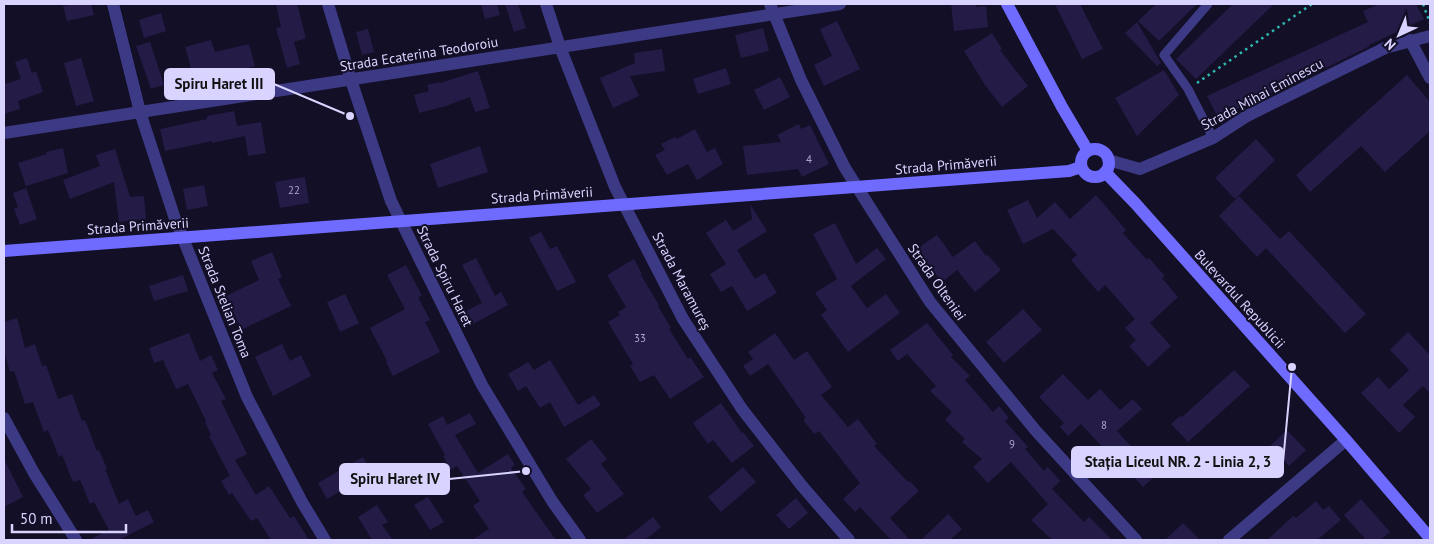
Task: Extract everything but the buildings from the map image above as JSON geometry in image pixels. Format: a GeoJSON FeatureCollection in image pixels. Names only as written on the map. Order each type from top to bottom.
{"type":"FeatureCollection","features":[{"type":"Feature","properties":{"kind":"main road"},"geometry":{"type":"LineString","coordinates":[[1007,4],[1062,107],[1088,151]]}},
{"type":"Feature","properties":{"kind":"main road"},"geometry":{"type":"LineString","coordinates":[[1088,151],[1100,151],[1106,156],[1107,166],[1098,176],[1090,176],[1083,171],[1082,158],[1088,151]]}},
{"type":"Feature","properties":{"kind":"main road","name":"Bulevardul Republicii"},"geometry":{"type":"LineString","coordinates":[[1107,166],[1129,196],[1346,440],[1430,538]]}},
{"type":"Feature","properties":{"kind":"main road","name":"Strada Primăverii"},"geometry":{"type":"LineString","coordinates":[[4,251],[857,188],[1069,171],[1082,167]]}},
{"type":"Feature","properties":{"kind":"street","name":"Strada Stelian Toma"},"geometry":{"type":"LineString","coordinates":[[113,4],[140,112],[174,216],[190,257],[247,398],[302,502],[325,540]]}},
{"type":"Feature","properties":{"kind":"street","name":"Strada Spiru Haret"},"geometry":{"type":"LineString","coordinates":[[328,4],[391,201],[482,385],[552,501],[580,540]]}},
{"type":"Feature","properties":{"kind":"street","name":"Strada Maramureș"},"geometry":{"type":"LineString","coordinates":[[546,4],[560,46],[615,187],[682,319],[737,400],[802,486],[849,540]]}},
{"type":"Feature","properties":{"kind":"street","name":"Strada Ecaterina Teodoroiu"},"geometry":{"type":"LineString","coordinates":[[4,133],[351,80],[772,9],[840,4]]}},
{"type":"Feature","properties":{"kind":"street","name":"Strada Olteniei"},"geometry":{"type":"LineString","coordinates":[[772,9],[800,80],[844,168],[930,302],[1036,431],[1136,540]]}},
{"type":"Feature","properties":{"kind":"street","name":"Strada Mihai Eminescu"},"geometry":{"type":"LineString","coordinates":[[1107,166],[1140,169],[1212,138],[1246,116],[1385,48],[1430,36]]}},
{"type":"Feature","properties":{"kind":"street"},"geometry":{"type":"LineString","coordinates":[[1410,40],[1430,78]]}},
{"type":"Feature","properties":{"kind":"street"},"geometry":{"type":"LineString","coordinates":[[4,418],[34,473],[76,540]]}},
{"type":"Feature","properties":{"kind":"street"},"geometry":{"type":"LineString","coordinates":[[1229,540],[1346,440]]}},
{"type":"Feature","properties":{"kind":"lane"},"geometry":{"type":"LineString","coordinates":[[1208,4],[1164,55],[1188,90],[1212,138]]}},
{"type":"Feature","properties":{"kind":"path"},"geometry":{"type":"LineString","coordinates":[[1188,90],[1312,4]]}},
{"type":"Feature","properties":{"kind":"path"},"geometry":{"type":"LineString","coordinates":[[1424,4],[1430,23]]}},
{"type":"Feature","properties":{"kind":"place","name":"Spiru Haret III"},"geometry":{"type":"Point","coordinates":[350,116]}},
{"type":"Feature","properties":{"kind":"place","name":"Stația Liceul NR. 2 - Linia 2, 3"},"geometry":{"type":"Point","coordinates":[1292,367]}},
{"type":"Feature","properties":{"kind":"place","name":"Spiru Haret IV"},"geometry":{"type":"Point","coordinates":[526,471]}}]}
